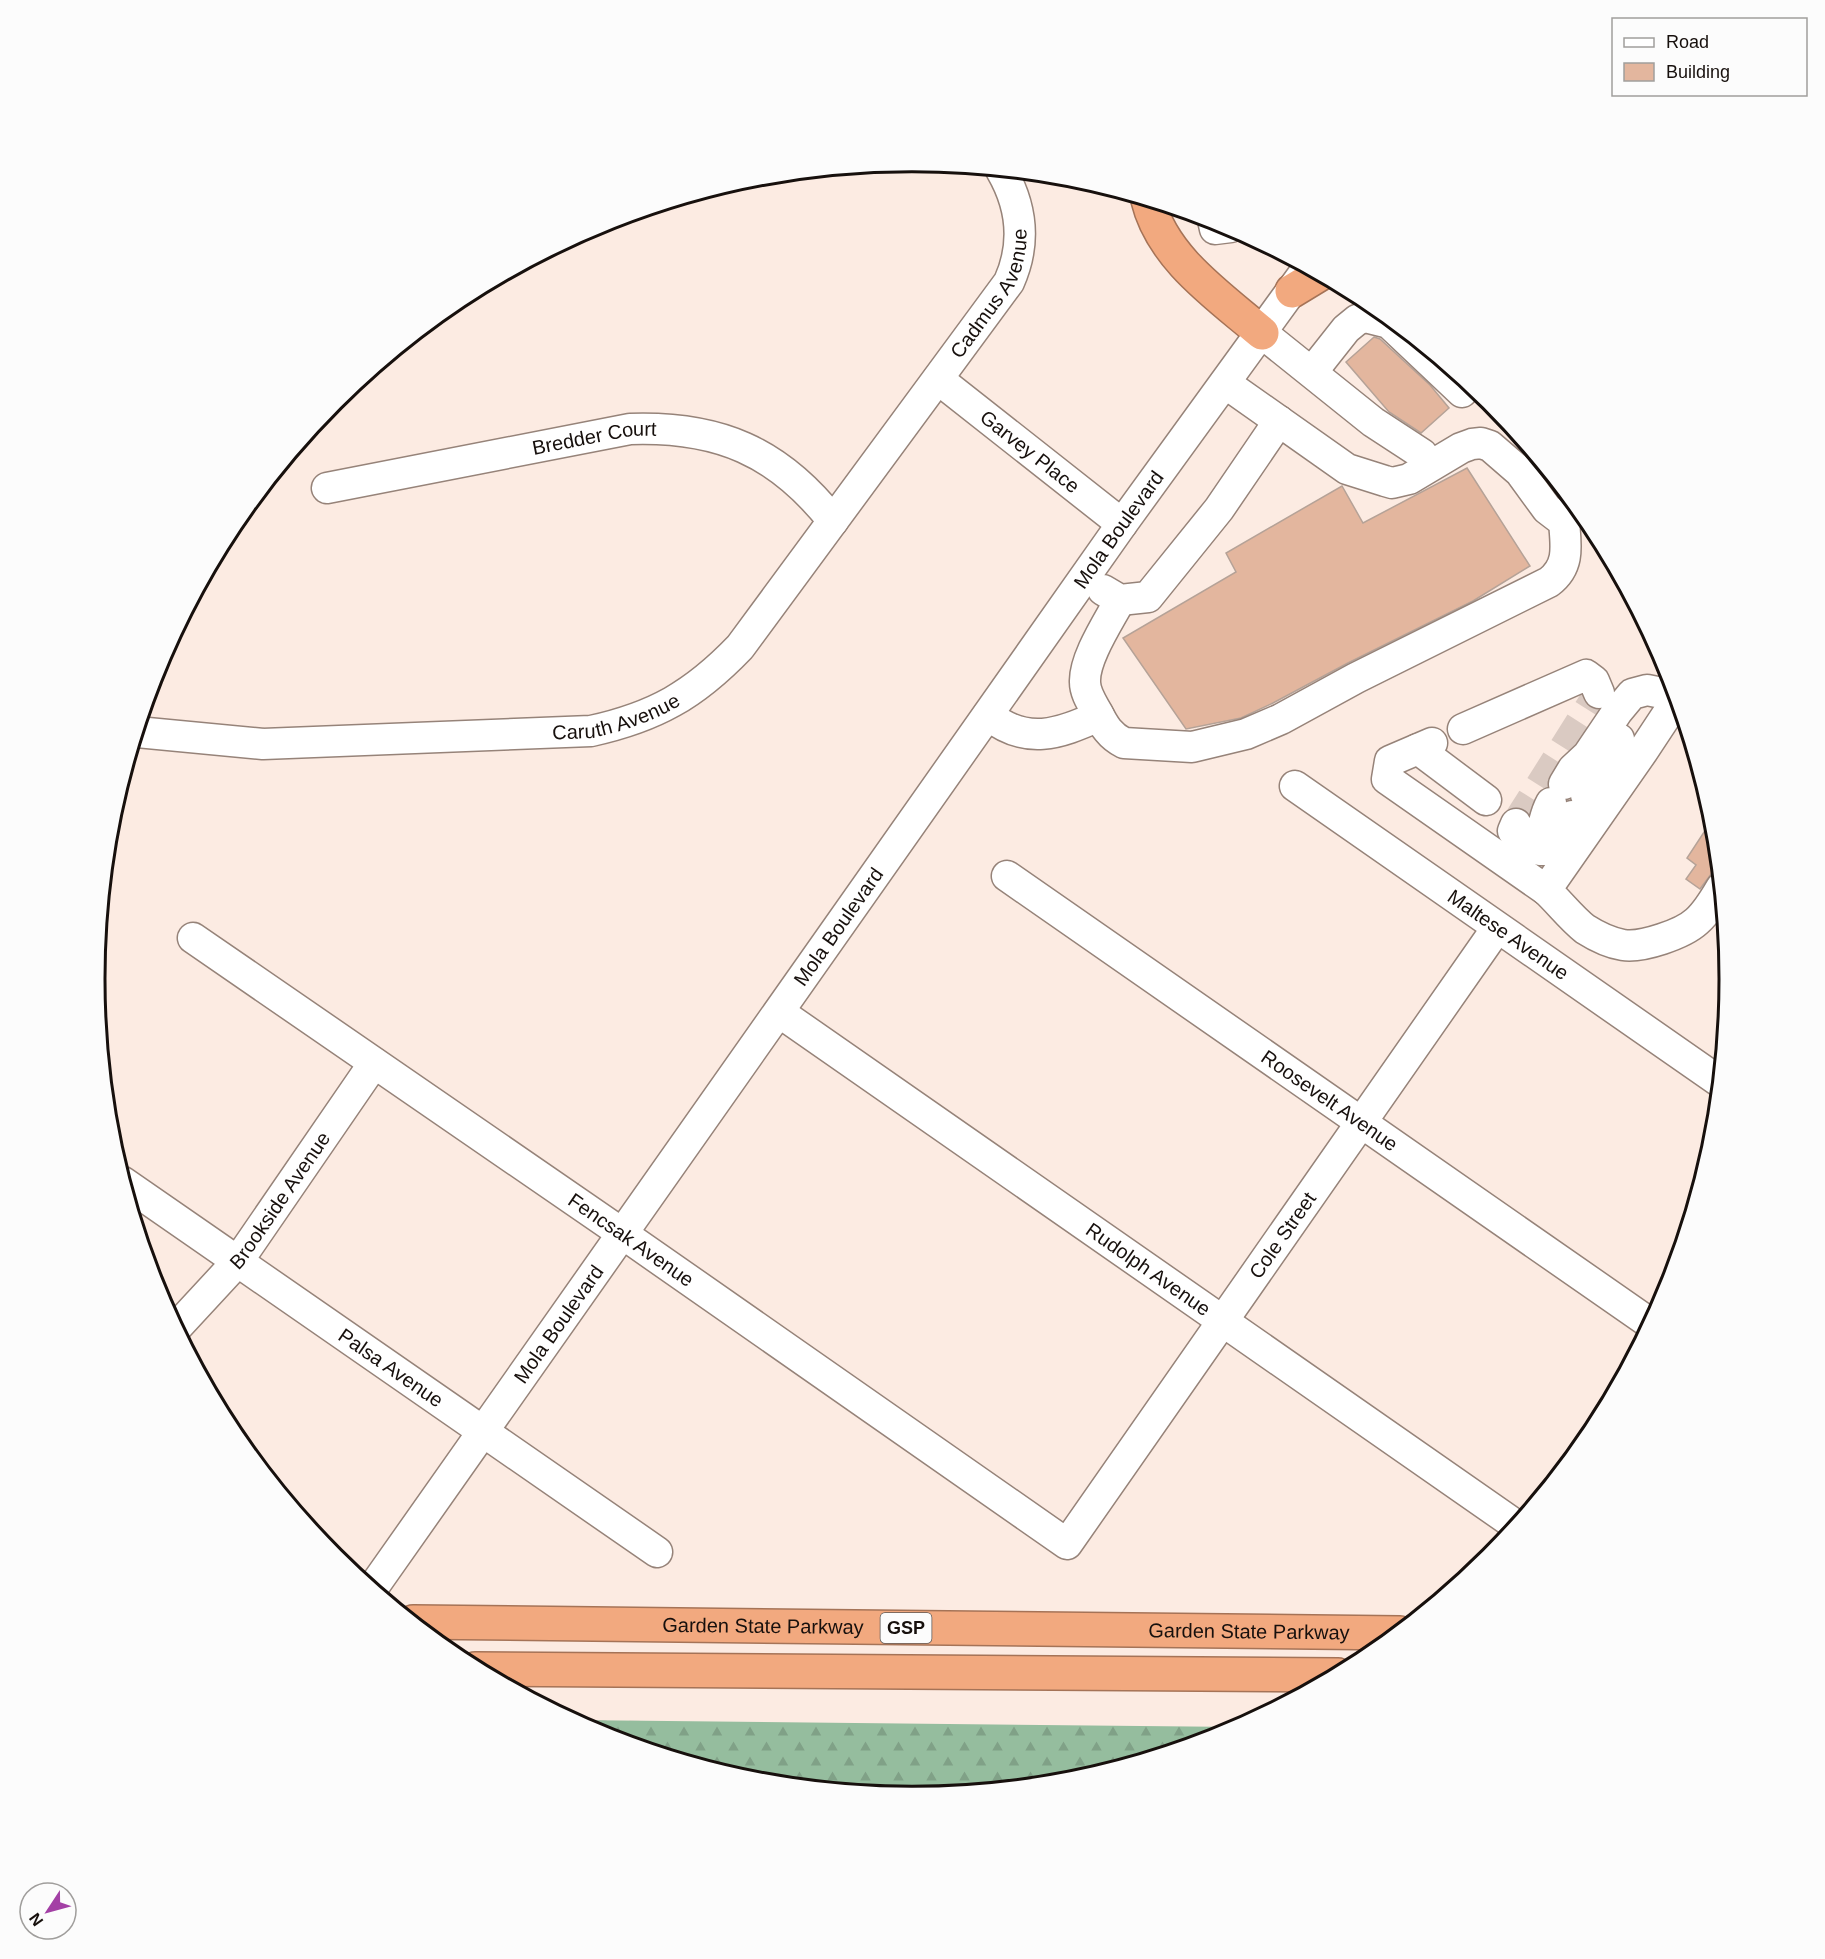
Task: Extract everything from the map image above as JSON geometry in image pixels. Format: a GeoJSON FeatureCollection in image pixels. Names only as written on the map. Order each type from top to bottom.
{"type":"FeatureCollection","features":[{"type":"Feature","properties":{"kind":"highway"},"geometry":{"type":"LineString","coordinates":[[1150,209],[1176,256],[1262,333]]}},
{"type":"Feature","properties":{"kind":"highway","name":"Garden State Parkway"},"geometry":{"type":"LineString","coordinates":[[424,1622],[1386,1633]]}},
{"type":"Feature","properties":{"kind":"highway","name":"GSP"},"geometry":{"type":"LineString","coordinates":[[493,1669],[1323,1675]]}},
{"type":"Feature","properties":{"kind":"street","name":"Cadmus Avenue"},"geometry":{"type":"LineString","coordinates":[[938,379],[1009,282],[1014,270],[1020,245],[1020,222],[1015,199],[1005,178]]}},
{"type":"Feature","properties":{"kind":"street","name":"Mola Boulevard"},"geometry":{"type":"LineString","coordinates":[[376,1583],[1122,524],[1300,280]]}},
{"type":"Feature","properties":{"kind":"street"},"geometry":{"type":"LineString","coordinates":[[1312,372],[1346,329],[1365,316],[1377,319]]}},
{"type":"Feature","properties":{"kind":"street"},"geometry":{"type":"LineString","coordinates":[[1262,333],[1373,422],[1422,454]]}},
{"type":"Feature","properties":{"kind":"street"},"geometry":{"type":"LineString","coordinates":[[1417,349],[1462,392]]}},
{"type":"Feature","properties":{"kind":"street","name":"Caruth Avenue"},"geometry":{"type":"LineString","coordinates":[[144,733],[263,744],[591,731],[622,724],[655,712],[680,698],[716,672],[740,647],[938,379]]}},
{"type":"Feature","properties":{"kind":"street","name":"Garvey Place"},"geometry":{"type":"LineString","coordinates":[[938,379],[1122,524]]}},
{"type":"Feature","properties":{"kind":"street"},"geometry":{"type":"LineString","coordinates":[[1120,600],[1090,657],[1085,683],[1089,697],[1112,736],[1124,743],[1192,747],[1246,734],[1267,726],[1356,678],[1549,582],[1562,569],[1566,561],[1574,519],[1547,509],[1525,460],[1481,443],[1472,444],[1461,448],[1409,479],[1392,483],[1347,470],[1225,383]]}},
{"type":"Feature","properties":{"kind":"street"},"geometry":{"type":"LineString","coordinates":[[1084,578],[1120,600],[1148,597],[1219,509],[1279,421]]}},
{"type":"Feature","properties":{"kind":"street","name":"Bredder Court"},"geometry":{"type":"LineString","coordinates":[[327,488],[630,429],[664,428],[702,433],[735,444],[766,459],[792,477],[817,500],[833,521]]}},
{"type":"Feature","properties":{"kind":"street"},"geometry":{"type":"LineString","coordinates":[[1463,729],[1586,675],[1594,681],[1599,693]]}},
{"type":"Feature","properties":{"kind":"street"},"geometry":{"type":"LineString","coordinates":[[1569,800],[1585,776],[1588,755],[1632,694],[1647,690],[1668,695]]}},
{"type":"Feature","properties":{"kind":"street"},"geometry":{"type":"LineString","coordinates":[[1529,836],[1569,800],[1647,690]]}},
{"type":"Feature","properties":{"kind":"street"},"geometry":{"type":"LineString","coordinates":[[1546,890],[1672,706]]}},
{"type":"Feature","properties":{"kind":"street"},"geometry":{"type":"LineString","coordinates":[[988,715],[1012,730],[1029,734],[1044,734],[1070,728],[1099,716]]}},
{"type":"Feature","properties":{"kind":"street"},"geometry":{"type":"LineString","coordinates":[[1486,800],[1425,746],[1390,762],[1387,779],[1546,890],[1595,934],[1626,945],[1655,940],[1677,933],[1695,923],[1715,898]]}},
{"type":"Feature","properties":{"kind":"street","name":"Maltese Avenue"},"geometry":{"type":"LineString","coordinates":[[1295,786],[1714,1078]]}},
{"type":"Feature","properties":{"kind":"street","name":"Roosevelt Avenue"},"geometry":{"type":"LineString","coordinates":[[1007,876],[1645,1319]]}},
{"type":"Feature","properties":{"kind":"street","name":"Cole Street"},"geometry":{"type":"LineString","coordinates":[[1067,1544],[1497,928]]}},
{"type":"Feature","properties":{"kind":"street","name":"Fencsak Avenue"},"geometry":{"type":"LineString","coordinates":[[193,938],[1067,1544]]}},
{"type":"Feature","properties":{"kind":"street","name":"Rudolph Avenue"},"geometry":{"type":"LineString","coordinates":[[779,1012],[1511,1522]]}},
{"type":"Feature","properties":{"kind":"street","name":"Brookside Avenue"},"geometry":{"type":"LineString","coordinates":[[181,1322],[238,1261],[375,1063]]}},
{"type":"Feature","properties":{"kind":"street","name":"Palsa Avenue"},"geometry":{"type":"LineString","coordinates":[[133,1189],[657,1552]]}},
{"type":"Feature","properties":{"kind":"green space"},"geometry":{"type":"Polygon","coordinates":[[[590,1720],[1220,1727],[1172,1744],[1070,1771],[1018,1780],[912,1787],[807,1780],[755,1771],[653,1744],[590,1720]]]}},
{"type":"Feature","properties":{"kind":"building"},"geometry":{"type":"Polygon","coordinates":[[[1374,337],[1380,339],[1430,385],[1449,408],[1421,433],[1389,412],[1346,362],[1374,337]]]}},
{"type":"Feature","properties":{"kind":"building"},"geometry":{"type":"Polygon","coordinates":[[[1467,468],[1530,566],[1473,601],[1273,703],[1241,718],[1186,729],[1123,638],[1236,572],[1226,553],[1342,486],[1363,523],[1467,468]]]}},
{"type":"Feature","properties":{"kind":"building"},"geometry":{"type":"Polygon","coordinates":[[[1705,830],[1713,873],[1700,889],[1686,879],[1696,865],[1687,858],[1705,830]]]}},
{"type":"Feature","properties":{"kind":"tunnel"},"geometry":{"type":"LineString","coordinates":[[1516,824],[1599,693]]}}]}
